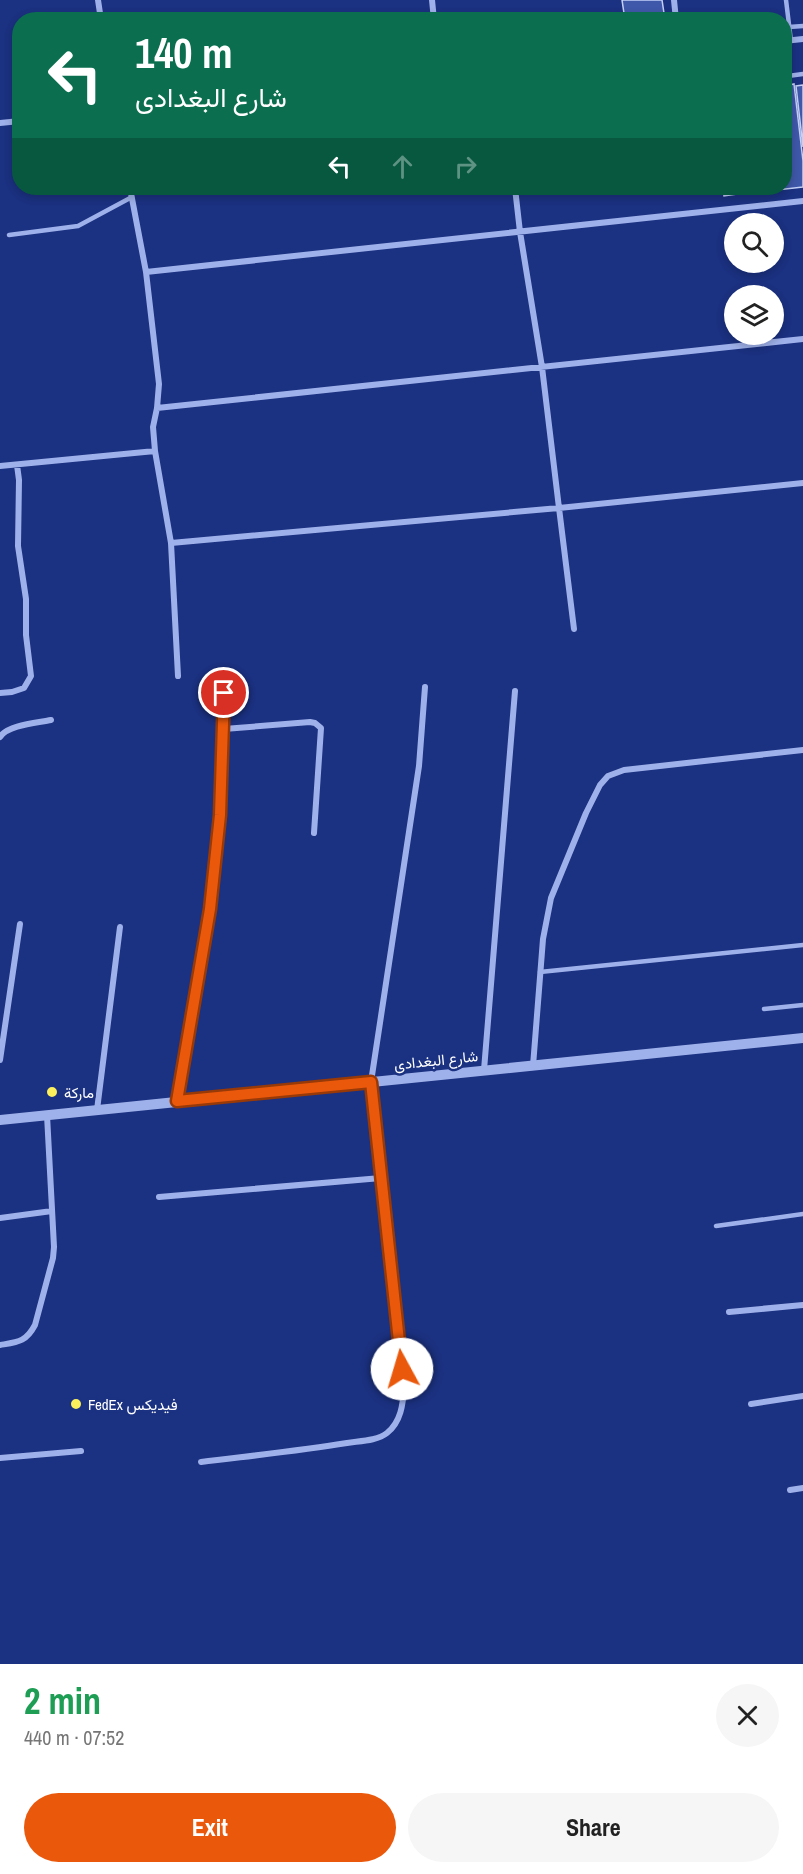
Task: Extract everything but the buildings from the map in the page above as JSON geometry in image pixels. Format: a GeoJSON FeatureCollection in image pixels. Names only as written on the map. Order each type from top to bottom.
{"type":"FeatureCollection","features":[{"type":"Feature","properties":{"kind":"street"},"geometry":{"type":"LineString","coordinates":[[516,195],[542,367],[574,629]]}},
{"type":"Feature","properties":{"kind":"street"},"geometry":{"type":"LineString","coordinates":[[132,197],[146,272],[159,384],[153,426],[155,451],[171,543],[178,676]]}},
{"type":"Feature","properties":{"kind":"street"},"geometry":{"type":"LineString","coordinates":[[146,272],[803,201]]}},
{"type":"Feature","properties":{"kind":"street"},"geometry":{"type":"LineString","coordinates":[[157,408],[803,339]]}},
{"type":"Feature","properties":{"kind":"street"},"geometry":{"type":"LineString","coordinates":[[0,466],[155,451]]}},
{"type":"Feature","properties":{"kind":"street"},"geometry":{"type":"LineString","coordinates":[[0,693],[24,688],[31,676],[26,635],[26,599],[18,546],[19,480],[17,465]]}},
{"type":"Feature","properties":{"kind":"street"},"geometry":{"type":"LineString","coordinates":[[171,543],[559,508],[803,483]]}},
{"type":"Feature","properties":{"kind":"street"},"geometry":{"type":"LineString","coordinates":[[201,1462],[313,1449],[372,1439],[386,1435],[400,1415],[404,1401],[404,1388],[371,1082],[419,766],[425,687]]}},
{"type":"Feature","properties":{"kind":"street"},"geometry":{"type":"LineString","coordinates":[[484,1071],[515,691]]}},
{"type":"Feature","properties":{"kind":"street"},"geometry":{"type":"LineString","coordinates":[[177,1101],[210,909],[220,815],[224,693]]}},
{"type":"Feature","properties":{"kind":"street"},"geometry":{"type":"LineString","coordinates":[[0,737],[10,729],[51,720]]}},
{"type":"Feature","properties":{"kind":"street"},"geometry":{"type":"LineString","coordinates":[[224,729],[309,722],[321,728],[314,833]]}},
{"type":"Feature","properties":{"kind":"street"},"geometry":{"type":"LineString","coordinates":[[533,1066],[543,939],[550,898],[600,785],[608,776],[624,770],[803,750]]}},
{"type":"Feature","properties":{"kind":"street"},"geometry":{"type":"LineString","coordinates":[[0,1060],[20,924]]}},
{"type":"Feature","properties":{"kind":"street"},"geometry":{"type":"LineString","coordinates":[[97,1110],[120,927]]}},
{"type":"Feature","properties":{"kind":"street","name":"شارع البغدادى"},"geometry":{"type":"LineString","coordinates":[[0,1120],[803,1038]]}},
{"type":"Feature","properties":{"kind":"street"},"geometry":{"type":"LineString","coordinates":[[0,1345],[21,1341],[30,1334],[35,1325],[53,1258],[47,1115]]}},
{"type":"Feature","properties":{"kind":"street"},"geometry":{"type":"LineString","coordinates":[[159,1197],[381,1178]]}},
{"type":"Feature","properties":{"kind":"street"},"geometry":{"type":"LineString","coordinates":[[0,1218],[52,1211]]}},
{"type":"Feature","properties":{"kind":"street"},"geometry":{"type":"LineString","coordinates":[[729,1312],[803,1305]]}},
{"type":"Feature","properties":{"kind":"street"},"geometry":{"type":"LineString","coordinates":[[752,1404],[803,1396]]}},
{"type":"Feature","properties":{"kind":"street"},"geometry":{"type":"LineString","coordinates":[[0,1458],[81,1450]]}},
{"type":"Feature","properties":{"kind":"street"},"geometry":{"type":"LineString","coordinates":[[790,1490],[803,1488]]}},
{"type":"Feature","properties":{"kind":"lane"},"geometry":{"type":"LineString","coordinates":[[9,235],[78,226],[132,197]]}},
{"type":"Feature","properties":{"kind":"lane"},"geometry":{"type":"LineString","coordinates":[[540,972],[803,945]]}},
{"type":"Feature","properties":{"kind":"lane"},"geometry":{"type":"LineString","coordinates":[[764,1009],[803,1005]]}},
{"type":"Feature","properties":{"kind":"lane"},"geometry":{"type":"LineString","coordinates":[[716,1226],[803,1214]]}},
{"type":"Feature","properties":{"kind":"place","name":"ماركة"},"geometry":{"type":"Point","coordinates":[52,1092]}},
{"type":"Feature","properties":{"kind":"place","name":"FedEx فيديكس"},"geometry":{"type":"Point","coordinates":[76,1404]}},
{"type":"Feature","properties":{"kind":"route"},"geometry":{"type":"LineString","coordinates":[[224,693],[220,815],[210,909],[177,1101],[371,1082],[402,1369]]}}]}
